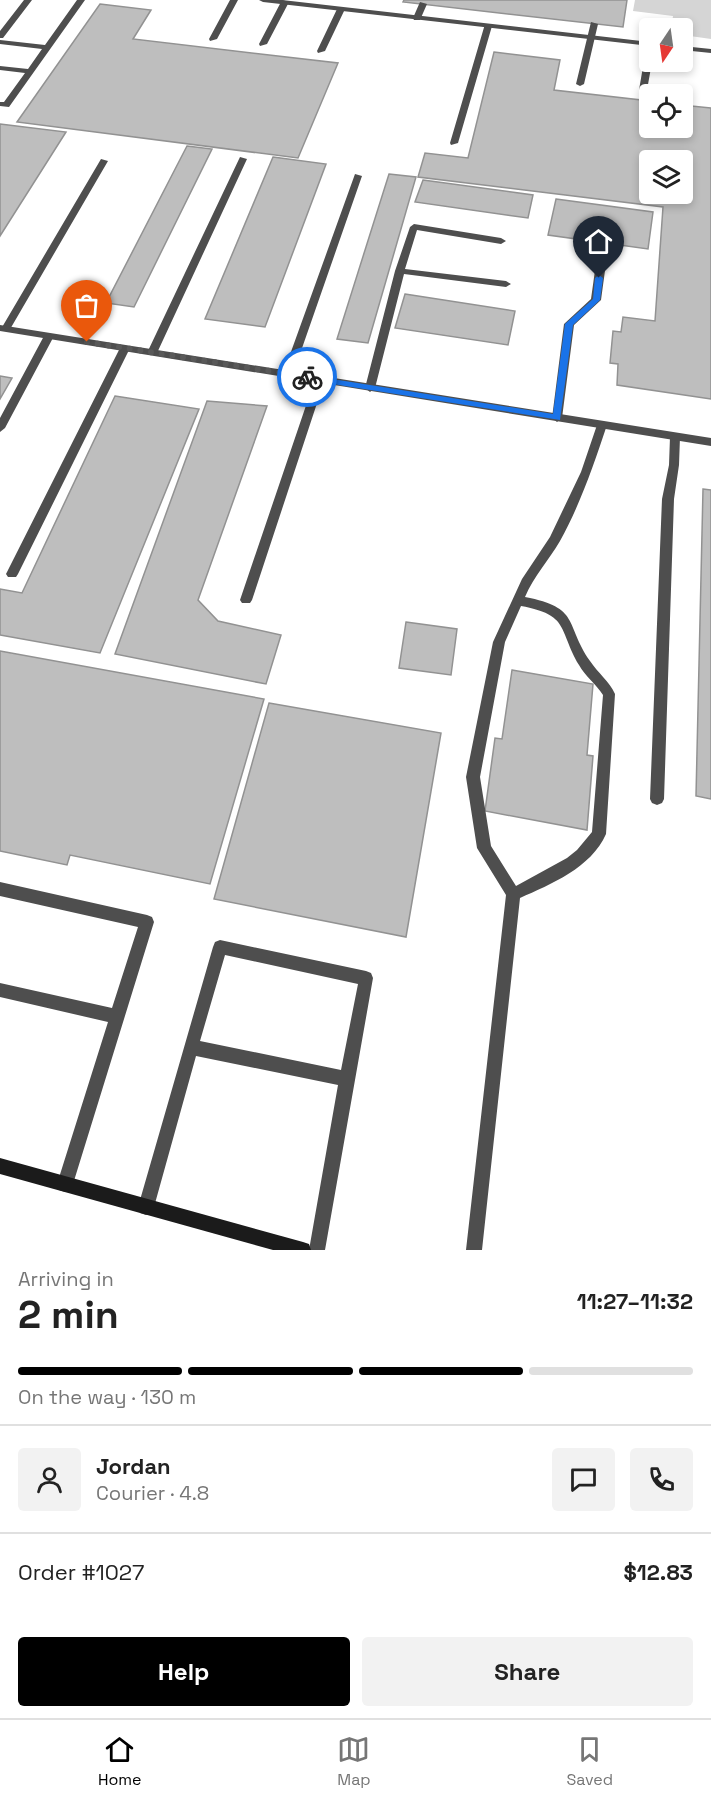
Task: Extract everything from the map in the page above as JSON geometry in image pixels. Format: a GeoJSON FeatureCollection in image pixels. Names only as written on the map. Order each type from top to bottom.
{"type":"FeatureCollection","features":[{"type":"Feature","properties":{"kind":"main road"},"geometry":{"type":"LineString","coordinates":[[0,1167],[303,1250]]}},
{"type":"Feature","properties":{"kind":"street"},"geometry":{"type":"LineString","coordinates":[[0,36],[28,0]]}},
{"type":"Feature","properties":{"kind":"street"},"geometry":{"type":"LineString","coordinates":[[0,104],[6,105],[81,0]]}},
{"type":"Feature","properties":{"kind":"street"},"geometry":{"type":"LineString","coordinates":[[213,39],[234,0]]}},
{"type":"Feature","properties":{"kind":"street"},"geometry":{"type":"LineString","coordinates":[[263,0],[639,43]]}},
{"type":"Feature","properties":{"kind":"street"},"geometry":{"type":"LineString","coordinates":[[263,44],[285,2]]}},
{"type":"Feature","properties":{"kind":"street"},"geometry":{"type":"LineString","coordinates":[[417,18],[423,4]]}},
{"type":"Feature","properties":{"kind":"street"},"geometry":{"type":"LineString","coordinates":[[321,51],[341,9]]}},
{"type":"Feature","properties":{"kind":"street"},"geometry":{"type":"LineString","coordinates":[[580,84],[594,24]]}},
{"type":"Feature","properties":{"kind":"street"},"geometry":{"type":"LineString","coordinates":[[454,143],[488,26]]}},
{"type":"Feature","properties":{"kind":"street"},"geometry":{"type":"LineString","coordinates":[[0,42],[47,47]]}},
{"type":"Feature","properties":{"kind":"street"},"geometry":{"type":"LineString","coordinates":[[693,49],[711,51]]}},
{"type":"Feature","properties":{"kind":"street"},"geometry":{"type":"LineString","coordinates":[[0,68],[30,71]]}},
{"type":"Feature","properties":{"kind":"street"},"geometry":{"type":"LineString","coordinates":[[152,352],[243,159]]}},
{"type":"Feature","properties":{"kind":"street"},"geometry":{"type":"LineString","coordinates":[[104,160],[3,329],[711,442]]}},
{"type":"Feature","properties":{"kind":"street"},"geometry":{"type":"LineString","coordinates":[[288,374],[358,176]]}},
{"type":"Feature","properties":{"kind":"street"},"geometry":{"type":"LineString","coordinates":[[370,388],[414,226],[501,241]]}},
{"type":"Feature","properties":{"kind":"street"},"geometry":{"type":"LineString","coordinates":[[557,418],[569,324],[596,300],[602,256]]}},
{"type":"Feature","properties":{"kind":"street"},"geometry":{"type":"LineString","coordinates":[[400,272],[506,284]]}},
{"type":"Feature","properties":{"kind":"street"},"geometry":{"type":"LineString","coordinates":[[0,428],[49,336]]}},
{"type":"Feature","properties":{"kind":"street"},"geometry":{"type":"LineString","coordinates":[[12,574],[125,348]]}},
{"type":"Feature","properties":{"kind":"street"},"geometry":{"type":"LineString","coordinates":[[246,600],[320,379]]}},
{"type":"Feature","properties":{"kind":"street"},"geometry":{"type":"LineString","coordinates":[[474,1250],[513,894],[484,848],[472,777],[498,642],[526,582],[555,539],[586,472],[602,425]]}},
{"type":"Feature","properties":{"kind":"street"},"geometry":{"type":"LineString","coordinates":[[657,800],[668,499],[674,465],[675,437]]}},
{"type":"Feature","properties":{"kind":"street"},"geometry":{"type":"LineString","coordinates":[[513,894],[565,869],[590,849],[599,834],[609,694],[604,684],[586,667],[563,618],[551,609],[518,600]]}},
{"type":"Feature","properties":{"kind":"street"},"geometry":{"type":"LineString","coordinates":[[0,889],[147,922],[65,1184]]}},
{"type":"Feature","properties":{"kind":"street"},"geometry":{"type":"LineString","coordinates":[[146,1206],[220,947],[366,978],[317,1250]]}},
{"type":"Feature","properties":{"kind":"street"},"geometry":{"type":"LineString","coordinates":[[0,990],[117,1017]]}},
{"type":"Feature","properties":{"kind":"street"},"geometry":{"type":"LineString","coordinates":[[190,1047],[347,1079]]}},
{"type":"Feature","properties":{"kind":"shaded area"},"geometry":{"type":"Polygon","coordinates":[[[635,0],[711,0],[711,39],[693,36],[693,18],[673,18],[673,16],[633,11],[635,0]]]}},
{"type":"Feature","properties":{"kind":"building"},"geometry":{"type":"Polygon","coordinates":[[[404,0],[627,0],[623,27],[403,2],[404,0]]]}},
{"type":"Feature","properties":{"kind":"building"},"geometry":{"type":"Polygon","coordinates":[[[100,4],[151,10],[133,39],[338,63],[298,158],[17,122],[100,4]]]}},
{"type":"Feature","properties":{"kind":"building"},"geometry":{"type":"Polygon","coordinates":[[[494,52],[560,60],[554,90],[639,100],[639,138],[693,138],[693,106],[711,108],[711,399],[617,385],[618,364],[610,363],[613,331],[621,332],[623,317],[655,321],[663,207],[418,177],[425,153],[468,158],[494,52]]]}},
{"type":"Feature","properties":{"kind":"building"},"geometry":{"type":"Polygon","coordinates":[[[0,124],[66,132],[0,236],[0,124]]]}},
{"type":"Feature","properties":{"kind":"building"},"geometry":{"type":"Polygon","coordinates":[[[187,146],[212,149],[134,307],[106,303],[187,146]]]}},
{"type":"Feature","properties":{"kind":"building"},"geometry":{"type":"Polygon","coordinates":[[[273,157],[326,164],[265,327],[205,319],[273,157]]]}},
{"type":"Feature","properties":{"kind":"building"},"geometry":{"type":"Polygon","coordinates":[[[389,174],[416,177],[368,343],[337,339],[389,174]]]}},
{"type":"Feature","properties":{"kind":"building"},"geometry":{"type":"Polygon","coordinates":[[[423,180],[533,195],[528,218],[415,202],[423,180]]]}},
{"type":"Feature","properties":{"kind":"building"},"geometry":{"type":"Polygon","coordinates":[[[556,199],[653,212],[648,249],[548,235],[556,199]]]}},
{"type":"Feature","properties":{"kind":"building"},"geometry":{"type":"Polygon","coordinates":[[[405,294],[515,311],[508,345],[395,328],[405,294]]]}},
{"type":"Feature","properties":{"kind":"building"},"geometry":{"type":"Polygon","coordinates":[[[0,376],[12,378],[0,399],[0,376]]]}},
{"type":"Feature","properties":{"kind":"building"},"geometry":{"type":"Polygon","coordinates":[[[115,396],[199,409],[100,653],[0,635],[0,589],[22,593],[115,396]]]}},
{"type":"Feature","properties":{"kind":"building"},"geometry":{"type":"Polygon","coordinates":[[[207,401],[267,406],[198,600],[218,621],[281,635],[266,684],[115,654],[207,401]]]}},
{"type":"Feature","properties":{"kind":"building"},"geometry":{"type":"Polygon","coordinates":[[[703,489],[711,490],[711,799],[696,796],[703,489]]]}},
{"type":"Feature","properties":{"kind":"building"},"geometry":{"type":"Polygon","coordinates":[[[406,622],[457,629],[451,675],[399,668],[406,622]]]}},
{"type":"Feature","properties":{"kind":"building"},"geometry":{"type":"Polygon","coordinates":[[[0,651],[264,699],[210,884],[70,855],[67,865],[0,851],[0,651]]]}},
{"type":"Feature","properties":{"kind":"building"},"geometry":{"type":"Polygon","coordinates":[[[512,670],[593,684],[587,755],[593,756],[587,830],[485,811],[495,738],[502,739],[512,670]]]}},
{"type":"Feature","properties":{"kind":"building"},"geometry":{"type":"Polygon","coordinates":[[[269,703],[441,733],[406,937],[214,899],[269,703]]]}},
{"type":"Feature","properties":{"kind":"way so far"},"geometry":{"type":"LineString","coordinates":[[87,342],[307,377]]}},
{"type":"Feature","properties":{"kind":"route"},"geometry":{"type":"LineString","coordinates":[[307,377],[557,418],[569,324],[596,300],[599,278]]}}]}
